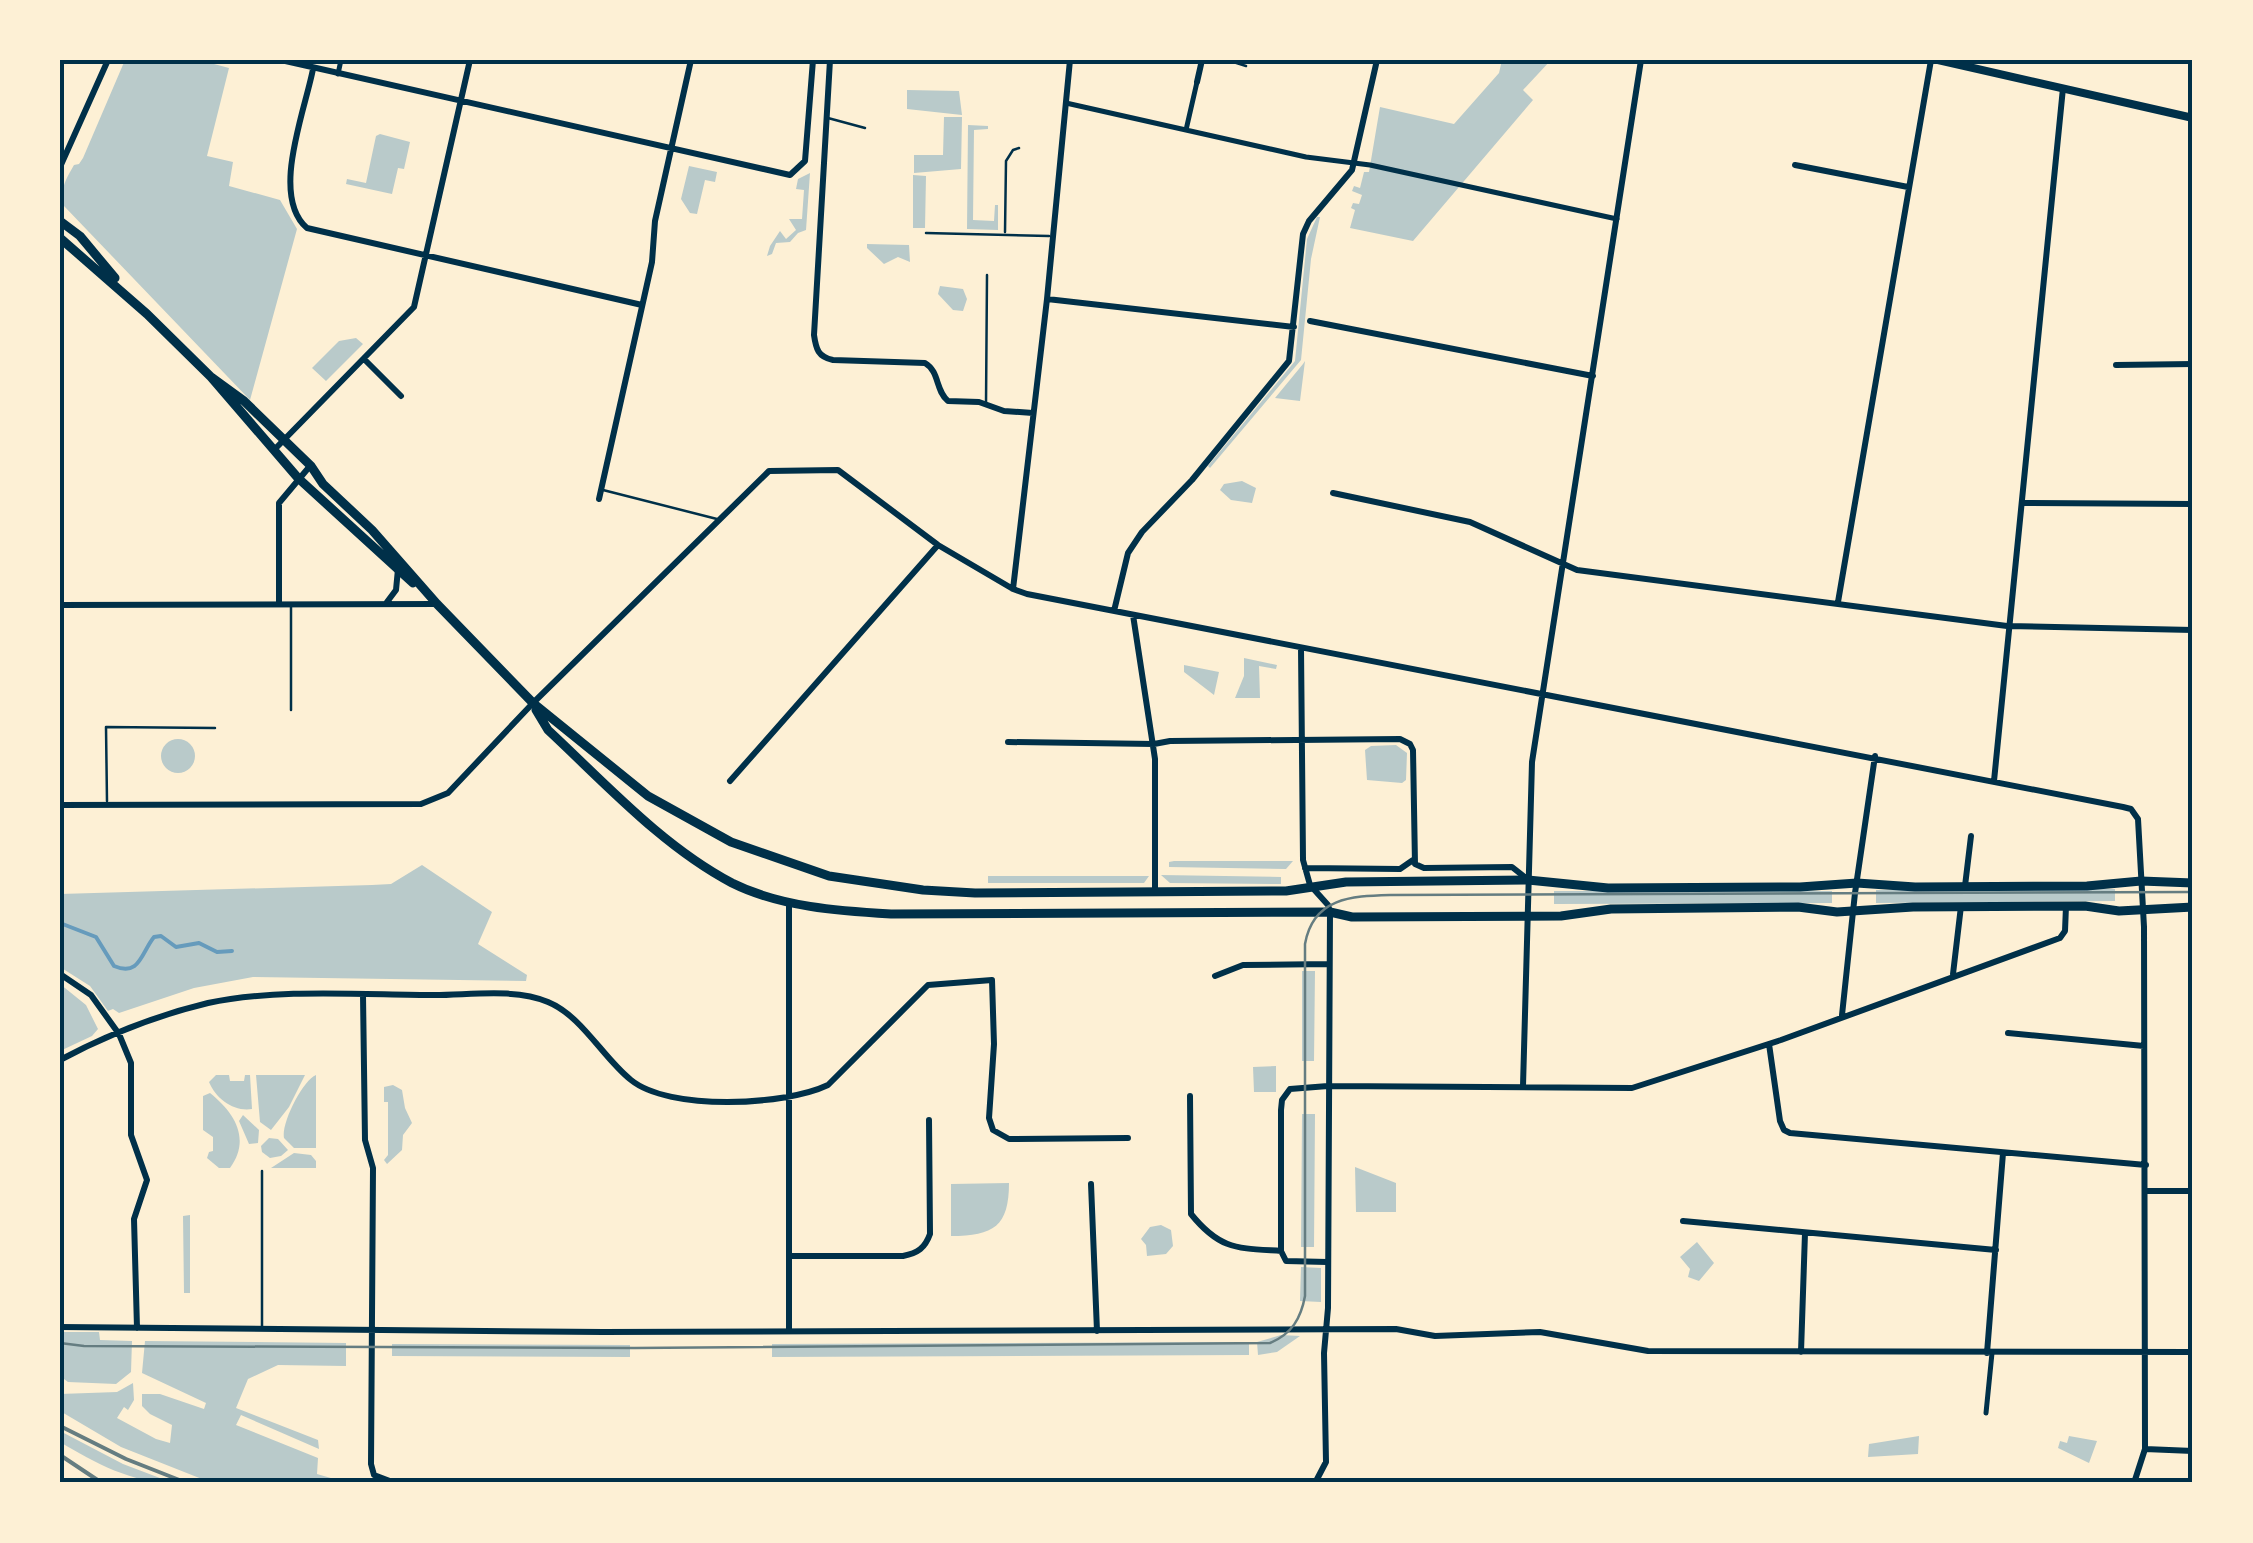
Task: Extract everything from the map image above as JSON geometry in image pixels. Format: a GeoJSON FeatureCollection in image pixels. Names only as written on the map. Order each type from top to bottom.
{"type":"FeatureCollection","features":[{"type":"Feature","properties":{"kind":"main road"},"geometry":{"type":"LineString","coordinates":[[60,221],[80,236],[147,314]]}},
{"type":"Feature","properties":{"kind":"main road"},"geometry":{"type":"LineString","coordinates":[[60,238],[147,314],[211,378],[298,478],[438,604]]}},
{"type":"Feature","properties":{"kind":"main road"},"geometry":{"type":"LineString","coordinates":[[211,378],[244,400],[310,466],[533,703],[648,796],[731,842],[829,876],[923,890],[1009,892],[1286,890],[1310,885],[1528,880],[1608,888],[1800,887],[1857,882],[1965,886],[2087,886],[2141,881],[2193,884]]}},
{"type":"Feature","properties":{"kind":"main road"},"geometry":{"type":"LineString","coordinates":[[533,703],[548,730],[671,844],[734,884],[790,902],[840,911],[1330,912],[1352,917],[1526,917],[1611,909],[2193,907]]}},
{"type":"Feature","properties":{"kind":"street"},"geometry":{"type":"LineString","coordinates":[[60,167],[108,60]]}},
{"type":"Feature","properties":{"kind":"street"},"geometry":{"type":"LineString","coordinates":[[281,60],[790,175],[805,161],[813,60]]}},
{"type":"Feature","properties":{"kind":"street"},"geometry":{"type":"LineString","coordinates":[[338,74],[341,60]]}},
{"type":"Feature","properties":{"kind":"street"},"geometry":{"type":"LineString","coordinates":[[274,450],[410,315],[470,60]]}},
{"type":"Feature","properties":{"kind":"street"},"geometry":{"type":"LineString","coordinates":[[600,494],[652,262],[655,220],[692,60]]}},
{"type":"Feature","properties":{"kind":"street"},"geometry":{"type":"LineString","coordinates":[[830,60],[814,335],[820,355],[841,360],[921,361],[933,368],[945,399],[986,404],[1004,412],[1034,412]]}},
{"type":"Feature","properties":{"kind":"street"},"geometry":{"type":"LineString","coordinates":[[1013,589],[1070,60]]}},
{"type":"Feature","properties":{"kind":"street"},"geometry":{"type":"LineString","coordinates":[[1186,130],[1202,60]]}},
{"type":"Feature","properties":{"kind":"street"},"geometry":{"type":"LineString","coordinates":[[1114,611],[1128,553],[1160,510],[1192,480],[1290,361],[1305,230],[1355,163],[1378,60]]}},
{"type":"Feature","properties":{"kind":"street"},"geometry":{"type":"LineString","coordinates":[[1522,1086],[1532,762],[1641,60]]}},
{"type":"Feature","properties":{"kind":"street"},"geometry":{"type":"LineString","coordinates":[[1838,602],[1930,60]]}},
{"type":"Feature","properties":{"kind":"street"},"geometry":{"type":"LineString","coordinates":[[1938,60],[2193,118]]}},
{"type":"Feature","properties":{"kind":"street"},"geometry":{"type":"LineString","coordinates":[[313,69],[291,169],[290,203],[307,228],[642,306]]}},
{"type":"Feature","properties":{"kind":"street"},"geometry":{"type":"LineString","coordinates":[[1994,781],[2063,88]]}},
{"type":"Feature","properties":{"kind":"street"},"geometry":{"type":"LineString","coordinates":[[1066,103],[1306,157],[1355,163],[1617,219]]}},
{"type":"Feature","properties":{"kind":"street"},"geometry":{"type":"LineString","coordinates":[[1795,165],[1908,187]]}},
{"type":"Feature","properties":{"kind":"street"},"geometry":{"type":"LineString","coordinates":[[1047,299],[1294,327]]}},
{"type":"Feature","properties":{"kind":"street"},"geometry":{"type":"LineString","coordinates":[[1310,322],[1593,376]]}},
{"type":"Feature","properties":{"kind":"street"},"geometry":{"type":"LineString","coordinates":[[366,360],[401,396]]}},
{"type":"Feature","properties":{"kind":"street"},"geometry":{"type":"LineString","coordinates":[[2116,365],[2193,364]]}},
{"type":"Feature","properties":{"kind":"street"},"geometry":{"type":"LineString","coordinates":[[279,603],[279,503],[310,466]]}},
{"type":"Feature","properties":{"kind":"street"},"geometry":{"type":"LineString","coordinates":[[60,805],[421,804],[448,793],[533,703],[769,470],[838,470],[938,545],[1013,589],[1301,648],[1875,756],[2131,810],[2138,824],[2143,910],[2146,1165],[2146,1449],[2134,1483]]}},
{"type":"Feature","properties":{"kind":"street"},"geometry":{"type":"LineString","coordinates":[[1334,493],[1470,522],[1577,570],[2007,626],[2193,630]]}},
{"type":"Feature","properties":{"kind":"street"},"geometry":{"type":"LineString","coordinates":[[2022,502],[2193,504]]}},
{"type":"Feature","properties":{"kind":"street"},"geometry":{"type":"LineString","coordinates":[[730,781],[938,545]]}},
{"type":"Feature","properties":{"kind":"street"},"geometry":{"type":"LineString","coordinates":[[386,603],[396,590],[398,569]]}},
{"type":"Feature","properties":{"kind":"street"},"geometry":{"type":"LineString","coordinates":[[60,606],[438,604]]}},
{"type":"Feature","properties":{"kind":"street"},"geometry":{"type":"LineString","coordinates":[[1134,615],[1154,744],[1155,890]]}},
{"type":"Feature","properties":{"kind":"street"},"geometry":{"type":"LineString","coordinates":[[1301,648],[1305,868],[1310,885],[1330,912],[1326,1462],[1315,1483]]}},
{"type":"Feature","properties":{"kind":"street"},"geometry":{"type":"LineString","coordinates":[[1008,742],[1154,744],[1396,739],[1410,744],[1414,754],[1413,860]]}},
{"type":"Feature","properties":{"kind":"street"},"geometry":{"type":"LineString","coordinates":[[1842,1015],[1875,756]]}},
{"type":"Feature","properties":{"kind":"street"},"geometry":{"type":"LineString","coordinates":[[1965,886],[1971,836]]}},
{"type":"Feature","properties":{"kind":"street"},"geometry":{"type":"LineString","coordinates":[[1413,860],[1424,868],[1512,867],[1528,880]]}},
{"type":"Feature","properties":{"kind":"street"},"geometry":{"type":"LineString","coordinates":[[1305,868],[1400,869],[1413,860]]}},
{"type":"Feature","properties":{"kind":"street"},"geometry":{"type":"LineString","coordinates":[[789,1331],[790,902]]}},
{"type":"Feature","properties":{"kind":"street"},"geometry":{"type":"LineString","coordinates":[[1952,976],[1960,906]]}},
{"type":"Feature","properties":{"kind":"street"},"geometry":{"type":"LineString","coordinates":[[1327,1262],[1286,1262],[1281,1251],[1282,1100],[1290,1088],[1632,1088],[1769,1044],[2060,938],[2066,931],[2066,906]]}},
{"type":"Feature","properties":{"kind":"street"},"geometry":{"type":"LineString","coordinates":[[1215,976],[1243,965],[1328,964]]}},
{"type":"Feature","properties":{"kind":"street"},"geometry":{"type":"LineString","coordinates":[[60,974],[90,994],[119,1034],[132,1070],[134,1150],[147,1180],[134,1219],[136,1328]]}},
{"type":"Feature","properties":{"kind":"street"},"geometry":{"type":"LineString","coordinates":[[60,1060],[119,1034],[211,1002],[257,997],[519,995],[549,1002],[631,1080],[654,1094],[675,1100],[787,1098],[828,1085],[928,985],[992,980],[994,1044],[989,1118],[993,1130],[1008,1139],[1128,1138]]}},
{"type":"Feature","properties":{"kind":"street"},"geometry":{"type":"LineString","coordinates":[[363,996],[365,1140],[373,1168],[374,1475],[395,1483]]}},
{"type":"Feature","properties":{"kind":"street"},"geometry":{"type":"LineString","coordinates":[[2008,1032],[2144,1046]]}},
{"type":"Feature","properties":{"kind":"street"},"geometry":{"type":"LineString","coordinates":[[1769,1044],[1780,1121],[1790,1133],[2146,1165]]}},
{"type":"Feature","properties":{"kind":"street"},"geometry":{"type":"LineString","coordinates":[[1190,1096],[1191,1214],[1203,1229],[1229,1246],[1281,1251]]}},
{"type":"Feature","properties":{"kind":"street"},"geometry":{"type":"LineString","coordinates":[[789,1256],[916,1254],[930,1234],[929,1120]]}},
{"type":"Feature","properties":{"kind":"street"},"geometry":{"type":"LineString","coordinates":[[1986,1413],[2003,1153]]}},
{"type":"Feature","properties":{"kind":"street"},"geometry":{"type":"LineString","coordinates":[[1091,1184],[1096,1331]]}},
{"type":"Feature","properties":{"kind":"street"},"geometry":{"type":"LineString","coordinates":[[2146,1191],[2193,1191]]}},
{"type":"Feature","properties":{"kind":"street"},"geometry":{"type":"LineString","coordinates":[[1683,1221],[1996,1250]]}},
{"type":"Feature","properties":{"kind":"street"},"geometry":{"type":"LineString","coordinates":[[1801,1352],[1805,1233]]}},
{"type":"Feature","properties":{"kind":"street"},"geometry":{"type":"LineString","coordinates":[[60,1327],[372,1331],[1396,1330],[1436,1336],[1518,1330],[1648,1351],[2193,1352]]}},
{"type":"Feature","properties":{"kind":"street"},"geometry":{"type":"LineString","coordinates":[[2146,1449],[2193,1451]]}},
{"type":"Feature","properties":{"kind":"lane"},"geometry":{"type":"LineString","coordinates":[[1227,60],[1246,66]]}},
{"type":"Feature","properties":{"kind":"lane"},"geometry":{"type":"LineString","coordinates":[[827,118],[865,128]]}},
{"type":"Feature","properties":{"kind":"lane"},"geometry":{"type":"LineString","coordinates":[[1005,234],[1006,161],[1019,148]]}},
{"type":"Feature","properties":{"kind":"lane"},"geometry":{"type":"LineString","coordinates":[[926,233],[1052,236]]}},
{"type":"Feature","properties":{"kind":"lane"},"geometry":{"type":"LineString","coordinates":[[986,404],[987,275]]}},
{"type":"Feature","properties":{"kind":"lane"},"geometry":{"type":"LineString","coordinates":[[600,494],[721,520]]}},
{"type":"Feature","properties":{"kind":"lane"},"geometry":{"type":"LineString","coordinates":[[291,603],[291,710]]}},
{"type":"Feature","properties":{"kind":"lane"},"geometry":{"type":"LineString","coordinates":[[107,805],[106,727],[216,728]]}},
{"type":"Feature","properties":{"kind":"lane"},"geometry":{"type":"LineString","coordinates":[[262,1171],[262,1328]]}},
{"type":"Feature","properties":{"kind":"shaded area"},"geometry":{"type":"Polygon","coordinates":[[[125,60],[199,60],[229,68],[207,156],[233,162],[229,186],[280,200],[297,229],[250,400],[64,206],[66,180],[83,158],[125,60]]]}},
{"type":"Feature","properties":{"kind":"shaded area"},"geometry":{"type":"Polygon","coordinates":[[[1502,60],[1551,60],[1523,90],[1533,100],[1413,241],[1350,228],[1355,210],[1351,208],[1353,203],[1359,204],[1362,195],[1352,191],[1354,186],[1360,188],[1364,172],[1369,172],[1380,107],[1454,124],[1499,73],[1502,60]]]}},
{"type":"Feature","properties":{"kind":"shaded area"},"geometry":{"type":"Polygon","coordinates":[[[907,90],[959,91],[962,115],[907,109],[907,90]]]}},
{"type":"Feature","properties":{"kind":"shaded area"},"geometry":{"type":"Polygon","coordinates":[[[944,117],[962,117],[961,169],[914,173],[914,155],[943,155],[944,117]]]}},
{"type":"Feature","properties":{"kind":"shaded area"},"geometry":{"type":"Polygon","coordinates":[[[968,125],[988,126],[974,130],[973,220],[994,221],[998,205],[998,230],[967,229],[968,125]]]}},
{"type":"Feature","properties":{"kind":"shaded area"},"geometry":{"type":"Polygon","coordinates":[[[376,136],[410,142],[404,169],[398,168],[392,194],[346,184],[347,179],[366,183],[376,136]]]}},
{"type":"Feature","properties":{"kind":"shaded area"},"geometry":{"type":"Polygon","coordinates":[[[689,166],[717,172],[715,182],[705,180],[697,214],[690,213],[681,199],[689,166]]]}},
{"type":"Feature","properties":{"kind":"shaded area"},"geometry":{"type":"Polygon","coordinates":[[[810,173],[806,230],[790,242],[776,243],[767,256],[780,231],[786,239],[796,230],[789,219],[802,219],[804,190],[796,189],[798,179],[810,173]]]}},
{"type":"Feature","properties":{"kind":"shaded area"},"geometry":{"type":"Polygon","coordinates":[[[913,175],[926,176],[925,228],[913,228],[913,175]]]}},
{"type":"Feature","properties":{"kind":"shaded area"},"geometry":{"type":"Polygon","coordinates":[[[1317,217],[1301,360],[1210,468],[1295,361],[1307,239],[1317,217]]]}},
{"type":"Feature","properties":{"kind":"shaded area"},"geometry":{"type":"Polygon","coordinates":[[[867,244],[909,245],[910,262],[898,257],[884,264],[867,244]]]}},
{"type":"Feature","properties":{"kind":"shaded area"},"geometry":{"type":"Polygon","coordinates":[[[940,286],[963,289],[967,299],[963,311],[953,310],[938,294],[940,286]]]}},
{"type":"Feature","properties":{"kind":"shaded area"},"geometry":{"type":"Polygon","coordinates":[[[356,338],[363,344],[326,381],[312,368],[339,341],[356,338]]]}},
{"type":"Feature","properties":{"kind":"shaded area"},"geometry":{"type":"Polygon","coordinates":[[[1305,361],[1300,401],[1275,398],[1303,364],[1305,361]]]}},
{"type":"Feature","properties":{"kind":"shaded area"},"geometry":{"type":"Polygon","coordinates":[[[1242,481],[1256,488],[1252,503],[1231,500],[1220,490],[1224,484],[1242,481]]]}},
{"type":"Feature","properties":{"kind":"shaded area"},"geometry":{"type":"Polygon","coordinates":[[[1244,658],[1277,665],[1276,669],[1259,666],[1260,698],[1235,698],[1244,676],[1244,658]]]}},
{"type":"Feature","properties":{"kind":"shaded area"},"geometry":{"type":"Polygon","coordinates":[[[1184,665],[1219,672],[1214,695],[1184,672],[1184,665]]]}},
{"type":"Feature","properties":{"kind":"shaded area"},"geometry":{"type":"Polygon","coordinates":[[[178,739],[190,744],[195,756],[190,768],[178,773],[166,768],[161,756],[166,744],[178,739]]]}},
{"type":"Feature","properties":{"kind":"shaded area"},"geometry":{"type":"Polygon","coordinates":[[[1396,745],[1407,753],[1406,780],[1367,780],[1365,750],[1396,745]]]}},
{"type":"Feature","properties":{"kind":"shaded area"},"geometry":{"type":"Polygon","coordinates":[[[1293,861],[1286,869],[1169,867],[1169,862],[1293,861]]]}},
{"type":"Feature","properties":{"kind":"shaded area"},"geometry":{"type":"Polygon","coordinates":[[[422,865],[492,912],[478,944],[527,975],[526,981],[253,977],[194,988],[119,1013],[108,1011],[90,986],[60,967],[60,894],[391,884],[422,865]]]}},
{"type":"Feature","properties":{"kind":"shaded area"},"geometry":{"type":"Polygon","coordinates":[[[1161,875],[1281,877],[1281,884],[1170,883],[1161,875]]]}},
{"type":"Feature","properties":{"kind":"shaded area"},"geometry":{"type":"Polygon","coordinates":[[[988,876],[1149,876],[1144,883],[988,883],[988,876]]]}},
{"type":"Feature","properties":{"kind":"shaded area"},"geometry":{"type":"Polygon","coordinates":[[[2115,889],[2115,901],[1876,903],[1876,890],[2115,889]]]}},
{"type":"Feature","properties":{"kind":"shaded area"},"geometry":{"type":"Polygon","coordinates":[[[1554,891],[1832,891],[1832,903],[1554,904],[1554,891]]]}},
{"type":"Feature","properties":{"kind":"shaded area"},"geometry":{"type":"Polygon","coordinates":[[[1302,971],[1315,971],[1314,1061],[1302,1061],[1302,971]]]}},
{"type":"Feature","properties":{"kind":"shaded area"},"geometry":{"type":"Polygon","coordinates":[[[60,984],[86,1005],[98,1029],[92,1036],[60,1051],[60,984]]]}},
{"type":"Feature","properties":{"kind":"shaded area"},"geometry":{"type":"Polygon","coordinates":[[[1276,1066],[1276,1092],[1254,1092],[1253,1067],[1276,1066]]]}},
{"type":"Feature","properties":{"kind":"shaded area"},"geometry":{"type":"Polygon","coordinates":[[[216,1075],[244,1081],[245,1075],[250,1075],[252,1109],[232,1106],[221,1099],[209,1082],[216,1075]]]}},
{"type":"Feature","properties":{"kind":"shaded area"},"geometry":{"type":"Polygon","coordinates":[[[256,1075],[305,1075],[289,1107],[271,1130],[260,1122],[256,1075]]]}},
{"type":"Feature","properties":{"kind":"shaded area"},"geometry":{"type":"Polygon","coordinates":[[[316,1075],[316,1148],[294,1148],[284,1138],[289,1113],[299,1093],[316,1075]]]}},
{"type":"Feature","properties":{"kind":"shaded area"},"geometry":{"type":"Polygon","coordinates":[[[393,1085],[402,1090],[412,1123],[403,1135],[402,1150],[387,1164],[384,1160],[388,1155],[388,1102],[384,1102],[384,1087],[393,1085]]]}},
{"type":"Feature","properties":{"kind":"shaded area"},"geometry":{"type":"Polygon","coordinates":[[[210,1093],[227,1109],[237,1127],[239,1147],[230,1168],[219,1168],[207,1158],[213,1151],[213,1137],[203,1130],[203,1096],[210,1093]]]}},
{"type":"Feature","properties":{"kind":"shaded area"},"geometry":{"type":"Polygon","coordinates":[[[1302,1114],[1315,1114],[1314,1247],[1301,1247],[1302,1114]]]}},
{"type":"Feature","properties":{"kind":"shaded area"},"geometry":{"type":"Polygon","coordinates":[[[243,1115],[259,1130],[258,1143],[249,1144],[239,1121],[243,1115]]]}},
{"type":"Feature","properties":{"kind":"shaded area"},"geometry":{"type":"Polygon","coordinates":[[[269,1138],[278,1139],[288,1150],[270,1158],[261,1146],[269,1138]]]}},
{"type":"Feature","properties":{"kind":"shaded area"},"geometry":{"type":"Polygon","coordinates":[[[294,1153],[311,1155],[316,1168],[271,1168],[294,1153]]]}},
{"type":"Feature","properties":{"kind":"shaded area"},"geometry":{"type":"Polygon","coordinates":[[[1355,1167],[1396,1183],[1396,1212],[1356,1212],[1355,1167]]]}},
{"type":"Feature","properties":{"kind":"shaded area"},"geometry":{"type":"Polygon","coordinates":[[[1009,1183],[1006,1209],[996,1226],[978,1234],[951,1236],[951,1184],[1009,1183]]]}},
{"type":"Feature","properties":{"kind":"shaded area"},"geometry":{"type":"Polygon","coordinates":[[[190,1215],[190,1293],[184,1293],[183,1216],[190,1215]]]}},
{"type":"Feature","properties":{"kind":"shaded area"},"geometry":{"type":"Polygon","coordinates":[[[1161,1225],[1171,1230],[1173,1246],[1166,1254],[1147,1256],[1141,1239],[1150,1227],[1161,1225]]]}},
{"type":"Feature","properties":{"kind":"shaded area"},"geometry":{"type":"Polygon","coordinates":[[[1697,1242],[1714,1263],[1699,1281],[1688,1277],[1690,1269],[1680,1257],[1697,1242]]]}},
{"type":"Feature","properties":{"kind":"shaded area"},"geometry":{"type":"Polygon","coordinates":[[[1301,1267],[1321,1268],[1321,1302],[1300,1301],[1301,1267]]]}},
{"type":"Feature","properties":{"kind":"shaded area"},"geometry":{"type":"Polygon","coordinates":[[[60,1332],[99,1332],[100,1340],[132,1341],[131,1372],[116,1384],[68,1382],[60,1376],[60,1332]]]}},
{"type":"Feature","properties":{"kind":"shaded area"},"geometry":{"type":"Polygon","coordinates":[[[1281,1335],[1300,1336],[1277,1352],[1258,1355],[1257,1342],[1281,1335]]]}},
{"type":"Feature","properties":{"kind":"shaded area"},"geometry":{"type":"Polygon","coordinates":[[[145,1341],[346,1343],[346,1366],[278,1365],[248,1379],[236,1408],[318,1440],[319,1449],[241,1415],[236,1425],[318,1458],[317,1474],[348,1483],[212,1483],[121,1447],[60,1411],[60,1394],[117,1392],[133,1383],[134,1400],[117,1418],[170,1443],[172,1425],[142,1406],[142,1394],[160,1394],[204,1409],[206,1403],[142,1373],[145,1341]]]}},
{"type":"Feature","properties":{"kind":"shaded area"},"geometry":{"type":"Polygon","coordinates":[[[1249,1342],[1249,1355],[772,1357],[772,1344],[1249,1342]]]}},
{"type":"Feature","properties":{"kind":"shaded area"},"geometry":{"type":"Polygon","coordinates":[[[392,1344],[630,1345],[630,1357],[392,1356],[392,1344]]]}},
{"type":"Feature","properties":{"kind":"shaded area"},"geometry":{"type":"Polygon","coordinates":[[[60,1431],[123,1464],[173,1483],[143,1480],[100,1464],[60,1442],[60,1431]]]}},
{"type":"Feature","properties":{"kind":"shaded area"},"geometry":{"type":"Polygon","coordinates":[[[1919,1436],[1918,1454],[1868,1457],[1869,1444],[1919,1436]]]}},
{"type":"Feature","properties":{"kind":"shaded area"},"geometry":{"type":"Polygon","coordinates":[[[2069,1436],[2097,1441],[2089,1463],[2058,1448],[2060,1441],[2067,1443],[2069,1436]]]}},
{"type":"Feature","properties":{"kind":"waterway"},"geometry":{"type":"LineString","coordinates":[[60,923],[96,937],[114,966],[123,969],[139,962],[154,937],[161,936],[176,947],[199,943],[217,952],[232,951]]}},
{"type":"Feature","properties":{"kind":"tram line"},"geometry":{"type":"LineString","coordinates":[[60,1343],[634,1348],[1270,1343],[1294,1324],[1305,1296],[1305,944],[1316,917],[1336,903],[1390,895],[2193,892]]}},
{"type":"Feature","properties":{"kind":"railway"},"geometry":{"type":"LineString","coordinates":[[60,1426],[126,1459],[187,1483]]}},
{"type":"Feature","properties":{"kind":"railway"},"geometry":{"type":"LineString","coordinates":[[60,1455],[102,1483]]}}]}
